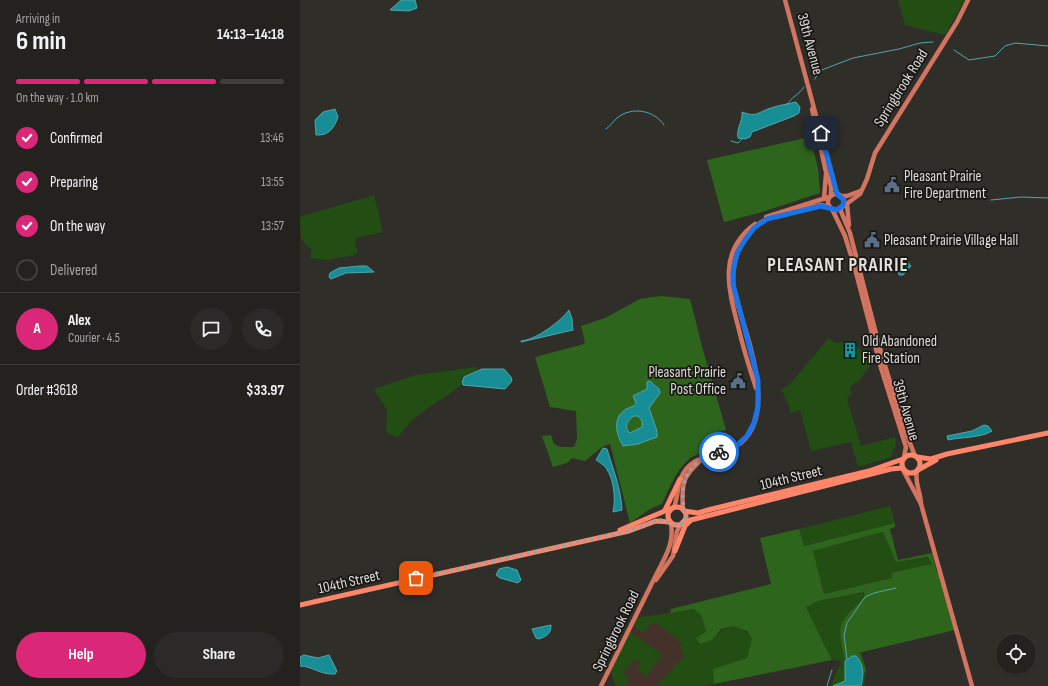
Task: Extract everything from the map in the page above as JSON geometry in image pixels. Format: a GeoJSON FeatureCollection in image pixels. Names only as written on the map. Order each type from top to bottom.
{"type":"FeatureCollection","features":[{"type":"Feature","properties":{"kind":"main road"},"geometry":{"type":"LineString","coordinates":[[960,452],[935,460],[911,474],[902,469],[903,458],[909,454],[931,459],[942,455],[1048,433]]}},
{"type":"Feature","properties":{"kind":"main road"},"geometry":{"type":"LineString","coordinates":[[916,456],[920,462],[918,470]]}},
{"type":"Feature","properties":{"kind":"main road","name":"104th Street"},"geometry":{"type":"LineString","coordinates":[[684,510],[698,513],[716,509],[868,471],[903,458]]}},
{"type":"Feature","properties":{"kind":"main road","name":"104th Street"},"geometry":{"type":"LineString","coordinates":[[682,523],[891,469],[902,469]]}},
{"type":"Feature","properties":{"kind":"main road"},"geometry":{"type":"LineString","coordinates":[[664,511],[668,507],[680,478]]}},
{"type":"Feature","properties":{"kind":"main road"},"geometry":{"type":"LineString","coordinates":[[673,508],[684,510],[686,517],[682,523],[671,522],[668,516],[673,508]]}},
{"type":"Feature","properties":{"kind":"main road","name":"104th Street"},"geometry":{"type":"LineString","coordinates":[[614,533],[673,508]]}},
{"type":"Feature","properties":{"kind":"main road","name":"104th Street"},"geometry":{"type":"LineString","coordinates":[[300,605],[636,529],[660,520],[671,522]]}},
{"type":"Feature","properties":{"kind":"main road"},"geometry":{"type":"LineString","coordinates":[[675,551],[685,526],[691,520]]}},
{"type":"Feature","properties":{"kind":"street","name":"39th Avenue"},"geometry":{"type":"LineString","coordinates":[[785,0],[839,195]]}},
{"type":"Feature","properties":{"kind":"street","name":"Springbrook Road"},"geometry":{"type":"LineString","coordinates":[[841,208],[860,194],[860,191],[867,179],[875,153],[957,22],[968,0]]}},
{"type":"Feature","properties":{"kind":"street","name":"39th Avenue"},"geometry":{"type":"LineString","coordinates":[[811,95],[814,120],[826,172],[831,186],[830,196]]}},
{"type":"Feature","properties":{"kind":"street"},"geometry":{"type":"LineString","coordinates":[[824,199],[826,172]]}},
{"type":"Feature","properties":{"kind":"street"},"geometry":{"type":"LineString","coordinates":[[758,394],[729,294],[728,275],[731,257],[744,234],[765,217],[830,196],[847,196],[860,191]]}},
{"type":"Feature","properties":{"kind":"street"},"geometry":{"type":"LineString","coordinates":[[673,508],[677,501],[680,478],[691,463],[704,456],[734,448],[747,436],[754,423],[758,406],[758,380],[733,284],[733,272],[737,253],[754,228],[767,219],[821,206],[841,208],[844,203],[839,195]]}},
{"type":"Feature","properties":{"kind":"street"},"geometry":{"type":"LineString","coordinates":[[830,196],[828,202],[831,208]]}},
{"type":"Feature","properties":{"kind":"street"},"geometry":{"type":"LineString","coordinates":[[847,204],[846,214],[850,233]]}},
{"type":"Feature","properties":{"kind":"street","name":"39th Avenue"},"geometry":{"type":"LineString","coordinates":[[831,208],[845,236],[899,419],[916,456]]}},
{"type":"Feature","properties":{"kind":"street","name":"39th Avenue"},"geometry":{"type":"LineString","coordinates":[[841,208],[850,233],[906,447],[903,458]]}},
{"type":"Feature","properties":{"kind":"street"},"geometry":{"type":"LineString","coordinates":[[684,510],[682,483],[688,473],[704,456]]}},
{"type":"Feature","properties":{"kind":"street"},"geometry":{"type":"LineString","coordinates":[[902,469],[922,504]]}},
{"type":"Feature","properties":{"kind":"street"},"geometry":{"type":"LineString","coordinates":[[918,470],[916,481],[972,686]]}},
{"type":"Feature","properties":{"kind":"street","name":"Springbrook Road"},"geometry":{"type":"LineString","coordinates":[[601,686],[671,547],[671,522]]}},
{"type":"Feature","properties":{"kind":"street","name":"Springbrook Road"},"geometry":{"type":"LineString","coordinates":[[651,586],[675,551],[677,531],[682,523]]}},
{"type":"Feature","properties":{"kind":"shaded area"},"geometry":{"type":"Polygon","coordinates":[[[694,609],[713,669],[714,684],[706,686],[616,686],[610,669],[635,618],[694,609]]]}},
{"type":"Feature","properties":{"kind":"green space"},"geometry":{"type":"Polygon","coordinates":[[[898,0],[965,0],[945,35],[905,25],[898,0]]]}},
{"type":"Feature","properties":{"kind":"green space"},"geometry":{"type":"Polygon","coordinates":[[[810,137],[818,168],[820,193],[759,213],[724,222],[707,160],[810,137]]]}},
{"type":"Feature","properties":{"kind":"green space"},"geometry":{"type":"Polygon","coordinates":[[[374,195],[383,232],[356,238],[355,245],[358,252],[355,255],[327,260],[310,258],[312,250],[301,239],[300,217],[374,195]]]}},
{"type":"Feature","properties":{"kind":"green space"},"geometry":{"type":"Polygon","coordinates":[[[661,296],[690,299],[726,430],[718,432],[705,443],[706,448],[704,450],[690,458],[683,465],[673,481],[662,504],[650,509],[630,523],[610,444],[602,447],[585,461],[572,458],[567,463],[553,467],[542,436],[551,435],[554,444],[560,447],[574,447],[577,439],[576,411],[550,407],[535,357],[584,344],[585,342],[581,326],[605,318],[640,299],[661,296]],[[650,381],[648,389],[633,396],[636,403],[634,406],[628,408],[620,414],[617,421],[618,438],[657,431],[649,408],[660,393],[656,385],[650,381]]]}},
{"type":"Feature","properties":{"kind":"green space"},"geometry":{"type":"Polygon","coordinates":[[[829,338],[836,343],[850,341],[861,350],[870,351],[873,361],[858,382],[856,381],[849,389],[852,392],[847,399],[861,446],[895,437],[896,444],[891,457],[858,467],[851,442],[811,451],[800,410],[790,413],[789,405],[781,389],[789,385],[829,338]]]}},
{"type":"Feature","properties":{"kind":"green space"},"geometry":{"type":"Polygon","coordinates":[[[477,367],[477,370],[461,379],[461,385],[411,422],[398,438],[386,432],[387,410],[374,389],[416,375],[477,367]]]}},
{"type":"Feature","properties":{"kind":"green space"},"geometry":{"type":"Polygon","coordinates":[[[634,416],[638,416],[642,421],[642,427],[630,433],[626,426],[629,420],[634,416]]]}},
{"type":"Feature","properties":{"kind":"green space"},"geometry":{"type":"Polygon","coordinates":[[[890,506],[895,523],[803,546],[799,529],[890,506]]]}},
{"type":"Feature","properties":{"kind":"green space"},"geometry":{"type":"Polygon","coordinates":[[[895,523],[895,527],[890,529],[898,560],[932,553],[937,572],[939,571],[955,630],[858,653],[861,654],[866,670],[863,675],[862,663],[859,660],[847,659],[845,661],[840,631],[844,619],[865,597],[864,592],[818,601],[806,607],[832,660],[714,684],[713,669],[747,658],[752,639],[747,631],[733,626],[721,629],[712,640],[700,644],[696,638],[706,632],[702,616],[694,609],[670,613],[671,609],[771,584],[760,538],[799,529],[804,546],[895,523]],[[883,532],[813,551],[824,594],[892,578],[891,573],[932,564],[928,557],[896,562],[883,532]]]}},
{"type":"Feature","properties":{"kind":"green space"},"geometry":{"type":"Polygon","coordinates":[[[883,532],[896,562],[929,557],[932,565],[891,573],[892,578],[824,594],[813,551],[883,532]]]}},
{"type":"Feature","properties":{"kind":"green space"},"geometry":{"type":"Polygon","coordinates":[[[870,591],[857,653],[861,654],[866,670],[864,686],[861,686],[863,680],[845,663],[845,681],[831,686],[837,670],[841,665],[841,661],[832,660],[806,606],[818,601],[870,591]]]}},
{"type":"Feature","properties":{"kind":"green space"},"geometry":{"type":"Polygon","coordinates":[[[694,609],[702,616],[706,632],[696,638],[712,640],[722,630],[732,626],[737,627],[747,633],[752,639],[747,658],[713,669],[714,684],[702,686],[657,686],[675,667],[674,663],[678,662],[680,667],[679,663],[684,657],[680,647],[682,642],[677,641],[678,639],[656,623],[650,624],[644,632],[642,632],[634,626],[637,618],[694,609]]]}},
{"type":"Feature","properties":{"kind":"green space"},"geometry":{"type":"Polygon","coordinates":[[[630,632],[663,655],[646,676],[637,669],[641,663],[635,659],[623,673],[627,676],[628,686],[616,686],[610,669],[630,632]]]}},
{"type":"Feature","properties":{"kind":"water"},"geometry":{"type":"Polygon","coordinates":[[[401,0],[415,0],[417,8],[409,11],[390,10],[401,0]]]}},
{"type":"Feature","properties":{"kind":"water"},"geometry":{"type":"Polygon","coordinates":[[[796,102],[800,107],[799,113],[752,132],[750,137],[745,139],[738,138],[742,112],[747,114],[757,114],[774,107],[796,102]]]}},
{"type":"Feature","properties":{"kind":"water"},"geometry":{"type":"Polygon","coordinates":[[[335,109],[338,117],[333,128],[328,133],[316,135],[315,120],[323,112],[335,109]]]}},
{"type":"Feature","properties":{"kind":"water"},"geometry":{"type":"Polygon","coordinates":[[[905,259],[911,266],[903,275],[899,275],[896,263],[905,259]]]}},
{"type":"Feature","properties":{"kind":"water"},"geometry":{"type":"Polygon","coordinates":[[[367,266],[374,272],[346,273],[331,279],[329,277],[330,273],[339,268],[367,266]]]}},
{"type":"Feature","properties":{"kind":"water"},"geometry":{"type":"Polygon","coordinates":[[[569,310],[573,330],[521,342],[541,334],[569,310]]]}},
{"type":"Feature","properties":{"kind":"water"},"geometry":{"type":"Polygon","coordinates":[[[482,369],[504,369],[511,377],[512,381],[505,389],[463,385],[462,382],[464,377],[482,369]]]}},
{"type":"Feature","properties":{"kind":"water"},"geometry":{"type":"Polygon","coordinates":[[[650,381],[659,389],[660,393],[649,408],[657,431],[657,437],[638,444],[623,446],[617,431],[617,421],[626,409],[636,403],[633,396],[647,389],[647,382],[650,381]],[[634,416],[627,424],[628,431],[630,433],[642,427],[642,421],[638,416],[634,416]]]}},
{"type":"Feature","properties":{"kind":"water"},"geometry":{"type":"Polygon","coordinates":[[[984,425],[988,426],[992,431],[977,436],[948,440],[947,436],[972,431],[984,425]]]}},
{"type":"Feature","properties":{"kind":"water"},"geometry":{"type":"Polygon","coordinates":[[[603,448],[607,449],[614,471],[620,494],[622,510],[613,512],[613,483],[605,467],[596,460],[603,448]]]}},
{"type":"Feature","properties":{"kind":"water"},"geometry":{"type":"Polygon","coordinates":[[[507,567],[517,570],[521,580],[518,583],[500,578],[496,575],[499,569],[507,567]]]}},
{"type":"Feature","properties":{"kind":"water"},"geometry":{"type":"Polygon","coordinates":[[[551,625],[548,634],[539,639],[536,638],[532,629],[551,625]]]}},
{"type":"Feature","properties":{"kind":"water"},"geometry":{"type":"Polygon","coordinates":[[[304,655],[318,658],[329,655],[337,671],[335,674],[330,674],[300,666],[300,657],[304,655]]]}},
{"type":"Feature","properties":{"kind":"water"},"geometry":{"type":"Polygon","coordinates":[[[852,656],[856,656],[859,659],[862,666],[863,678],[861,686],[833,686],[845,681],[845,661],[852,656]]]}},
{"type":"Feature","properties":{"kind":"waterway"},"geometry":{"type":"LineString","coordinates":[[815,79],[819,71],[853,58],[899,49],[920,43],[933,42]]}},
{"type":"Feature","properties":{"kind":"waterway"},"geometry":{"type":"LineString","coordinates":[[954,50],[969,60],[995,56],[1005,46],[1015,43],[1048,46]]}},
{"type":"Feature","properties":{"kind":"waterway"},"geometry":{"type":"LineString","coordinates":[[787,105],[804,87]]}},
{"type":"Feature","properties":{"kind":"waterway"},"geometry":{"type":"LineString","coordinates":[[606,129],[623,114],[636,111],[649,113],[655,116],[664,125]]}},
{"type":"Feature","properties":{"kind":"waterway"},"geometry":{"type":"LineString","coordinates":[[731,141],[738,143],[742,139]]}},
{"type":"Feature","properties":{"kind":"waterway"},"geometry":{"type":"LineString","coordinates":[[991,200],[1021,197],[1048,198]]}},
{"type":"Feature","properties":{"kind":"waterway"},"geometry":{"type":"LineString","coordinates":[[847,659],[844,635],[847,623],[865,597],[874,593],[896,588]]}},
{"type":"Feature","properties":{"kind":"waterway"},"geometry":{"type":"LineString","coordinates":[[827,686],[832,670]]}},
{"type":"Feature","properties":{"kind":"way so far"},"geometry":{"type":"LineString","coordinates":[[416,578],[614,533],[629,531],[660,520],[679,525],[685,520],[686,517],[683,510],[682,483],[688,473],[704,456],[719,452]]}},
{"type":"Feature","properties":{"kind":"place","name":"Pleasant Prairie Fire Department"},"geometry":{"type":"Point","coordinates":[892,185]}},
{"type":"Feature","properties":{"kind":"place","name":"Pleasant Prairie Village Hall"},"geometry":{"type":"Point","coordinates":[872,240]}},
{"type":"Feature","properties":{"kind":"place","name":"Old Abandoned Fire Station"},"geometry":{"type":"Point","coordinates":[850,350]}},
{"type":"Feature","properties":{"kind":"place","name":"Pleasant Prairie Post Office"},"geometry":{"type":"Point","coordinates":[738,381]}},
{"type":"Feature","properties":{"kind":"district","name":"PLEASANT PRAIRIE"},"geometry":{"type":"Point","coordinates":[838,265]}},
{"type":"Feature","properties":{"kind":"route"},"geometry":{"type":"LineString","coordinates":[[719,452],[734,448],[747,436],[754,423],[758,406],[758,380],[734,292],[732,278],[735,258],[741,244],[748,235],[754,228],[767,219],[824,205],[837,210],[843,205],[843,198],[837,194],[821,133]]}}]}
